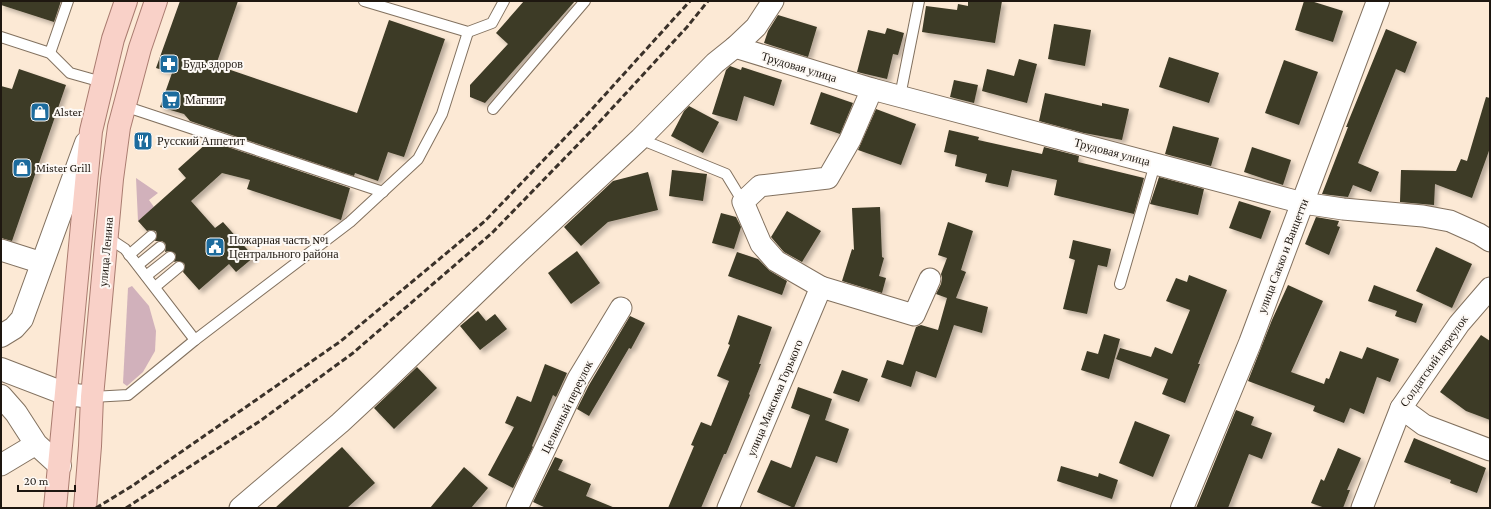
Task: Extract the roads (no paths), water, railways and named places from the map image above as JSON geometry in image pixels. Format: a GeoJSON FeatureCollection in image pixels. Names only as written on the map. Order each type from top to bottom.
{"type":"FeatureCollection","features":[{"type":"Feature","properties":{"kind":"main road"},"geometry":{"type":"LineString","coordinates":[[56,508],[91,131],[113,39],[126,1]]}},
{"type":"Feature","properties":{"kind":"main road","name":"улица Ленина"},"geometry":{"type":"LineString","coordinates":[[85,508],[92,397],[112,179],[119,127],[140,48],[156,1]]}},
{"type":"Feature","properties":{"kind":"street"},"geometry":{"type":"LineString","coordinates":[[240,508],[340,423],[378,388],[518,253],[640,139],[716,63],[756,27],[773,1]]}},
{"type":"Feature","properties":{"kind":"street","name":"улица Сакко и Ванцетти"},"geometry":{"type":"LineString","coordinates":[[1182,508],[1250,343],[1378,1]]}},
{"type":"Feature","properties":{"kind":"street","name":"Трудовая улица"},"geometry":{"type":"LineString","coordinates":[[735,47],[872,89],[1303,203],[1343,209],[1423,216],[1450,221],[1478,234],[1490,242]]}},
{"type":"Feature","properties":{"kind":"street"},"geometry":{"type":"LineString","coordinates":[[872,89],[850,140],[828,178],[760,186],[743,202],[761,244],[776,261],[822,287],[914,315],[930,278]]}},
{"type":"Feature","properties":{"kind":"street"},"geometry":{"type":"LineString","coordinates":[[1,336],[14,328],[22,319],[91,131]]}},
{"type":"Feature","properties":{"kind":"street"},"geometry":{"type":"LineString","coordinates":[[1,250],[42,263]]}},
{"type":"Feature","properties":{"kind":"street","name":"улица Максима Горького"},"geometry":{"type":"LineString","coordinates":[[728,508],[822,287]]}},
{"type":"Feature","properties":{"kind":"street","name":"Солдатский переулок"},"geometry":{"type":"LineString","coordinates":[[1362,508],[1401,408],[1458,324],[1490,288]]}},
{"type":"Feature","properties":{"kind":"street","name":"Целинный переулок"},"geometry":{"type":"LineString","coordinates":[[517,508],[578,379],[621,308]]}},
{"type":"Feature","properties":{"kind":"street"},"geometry":{"type":"LineString","coordinates":[[1,369],[66,394],[92,397]]}},
{"type":"Feature","properties":{"kind":"street"},"geometry":{"type":"LineString","coordinates":[[1,396],[16,413],[36,444],[60,466]]}},
{"type":"Feature","properties":{"kind":"street"},"geometry":{"type":"LineString","coordinates":[[1401,408],[1424,425],[1490,450]]}},
{"type":"Feature","properties":{"kind":"street"},"geometry":{"type":"LineString","coordinates":[[1,465],[36,444]]}},
{"type":"Feature","properties":{"kind":"lane"},"geometry":{"type":"LineString","coordinates":[[50,53],[68,1]]}},
{"type":"Feature","properties":{"kind":"lane"},"geometry":{"type":"LineString","coordinates":[[364,1],[468,32],[492,23],[504,1]]}},
{"type":"Feature","properties":{"kind":"lane"},"geometry":{"type":"LineString","coordinates":[[493,109],[585,1]]}},
{"type":"Feature","properties":{"kind":"lane"},"geometry":{"type":"LineString","coordinates":[[900,96],[919,1]]}},
{"type":"Feature","properties":{"kind":"lane"},"geometry":{"type":"LineString","coordinates":[[92,397],[128,395],[195,340],[350,222],[418,159],[442,114],[468,32]]}},
{"type":"Feature","properties":{"kind":"lane"},"geometry":{"type":"LineString","coordinates":[[1,37],[50,53],[70,73],[102,82]]}},
{"type":"Feature","properties":{"kind":"lane"},"geometry":{"type":"LineString","coordinates":[[124,106],[383,192]]}},
{"type":"Feature","properties":{"kind":"lane"},"geometry":{"type":"LineString","coordinates":[[640,139],[726,174],[743,202]]}},
{"type":"Feature","properties":{"kind":"lane"},"geometry":{"type":"LineString","coordinates":[[1120,284],[1155,164]]}},
{"type":"Feature","properties":{"kind":"lane"},"geometry":{"type":"LineString","coordinates":[[130,254],[151,236]]}},
{"type":"Feature","properties":{"kind":"lane"},"geometry":{"type":"LineString","coordinates":[[107,238],[125,249],[130,254],[195,340]]}},
{"type":"Feature","properties":{"kind":"lane"},"geometry":{"type":"LineString","coordinates":[[138,265],[160,247]]}},
{"type":"Feature","properties":{"kind":"lane"},"geometry":{"type":"LineString","coordinates":[[146,276],[170,257]]}},
{"type":"Feature","properties":{"kind":"lane"},"geometry":{"type":"LineString","coordinates":[[155,287],[179,268]]}},
{"type":"Feature","properties":{"kind":"railway"},"geometry":{"type":"LineString","coordinates":[[96,508],[132,486],[341,341],[485,221],[583,119],[690,1]]}},
{"type":"Feature","properties":{"kind":"railway"},"geometry":{"type":"LineString","coordinates":[[126,508],[260,421],[353,353],[492,233],[592,130],[687,27],[708,1]]}},
{"type":"Feature","properties":{"kind":"place","name":"Будь здоров"},"geometry":{"type":"Point","coordinates":[169,64]}},
{"type":"Feature","properties":{"kind":"place","name":"Магнит"},"geometry":{"type":"Point","coordinates":[171,100]}},
{"type":"Feature","properties":{"kind":"place","name":"Alster"},"geometry":{"type":"Point","coordinates":[40,112]}},
{"type":"Feature","properties":{"kind":"place","name":"Русский Аппетит"},"geometry":{"type":"Point","coordinates":[143,141]}},
{"type":"Feature","properties":{"kind":"place","name":"Mister Grill"},"geometry":{"type":"Point","coordinates":[22,168]}},
{"type":"Feature","properties":{"kind":"place","name":"Пожарная часть №1 Центрального района"},"geometry":{"type":"Point","coordinates":[215,247]}}]}
